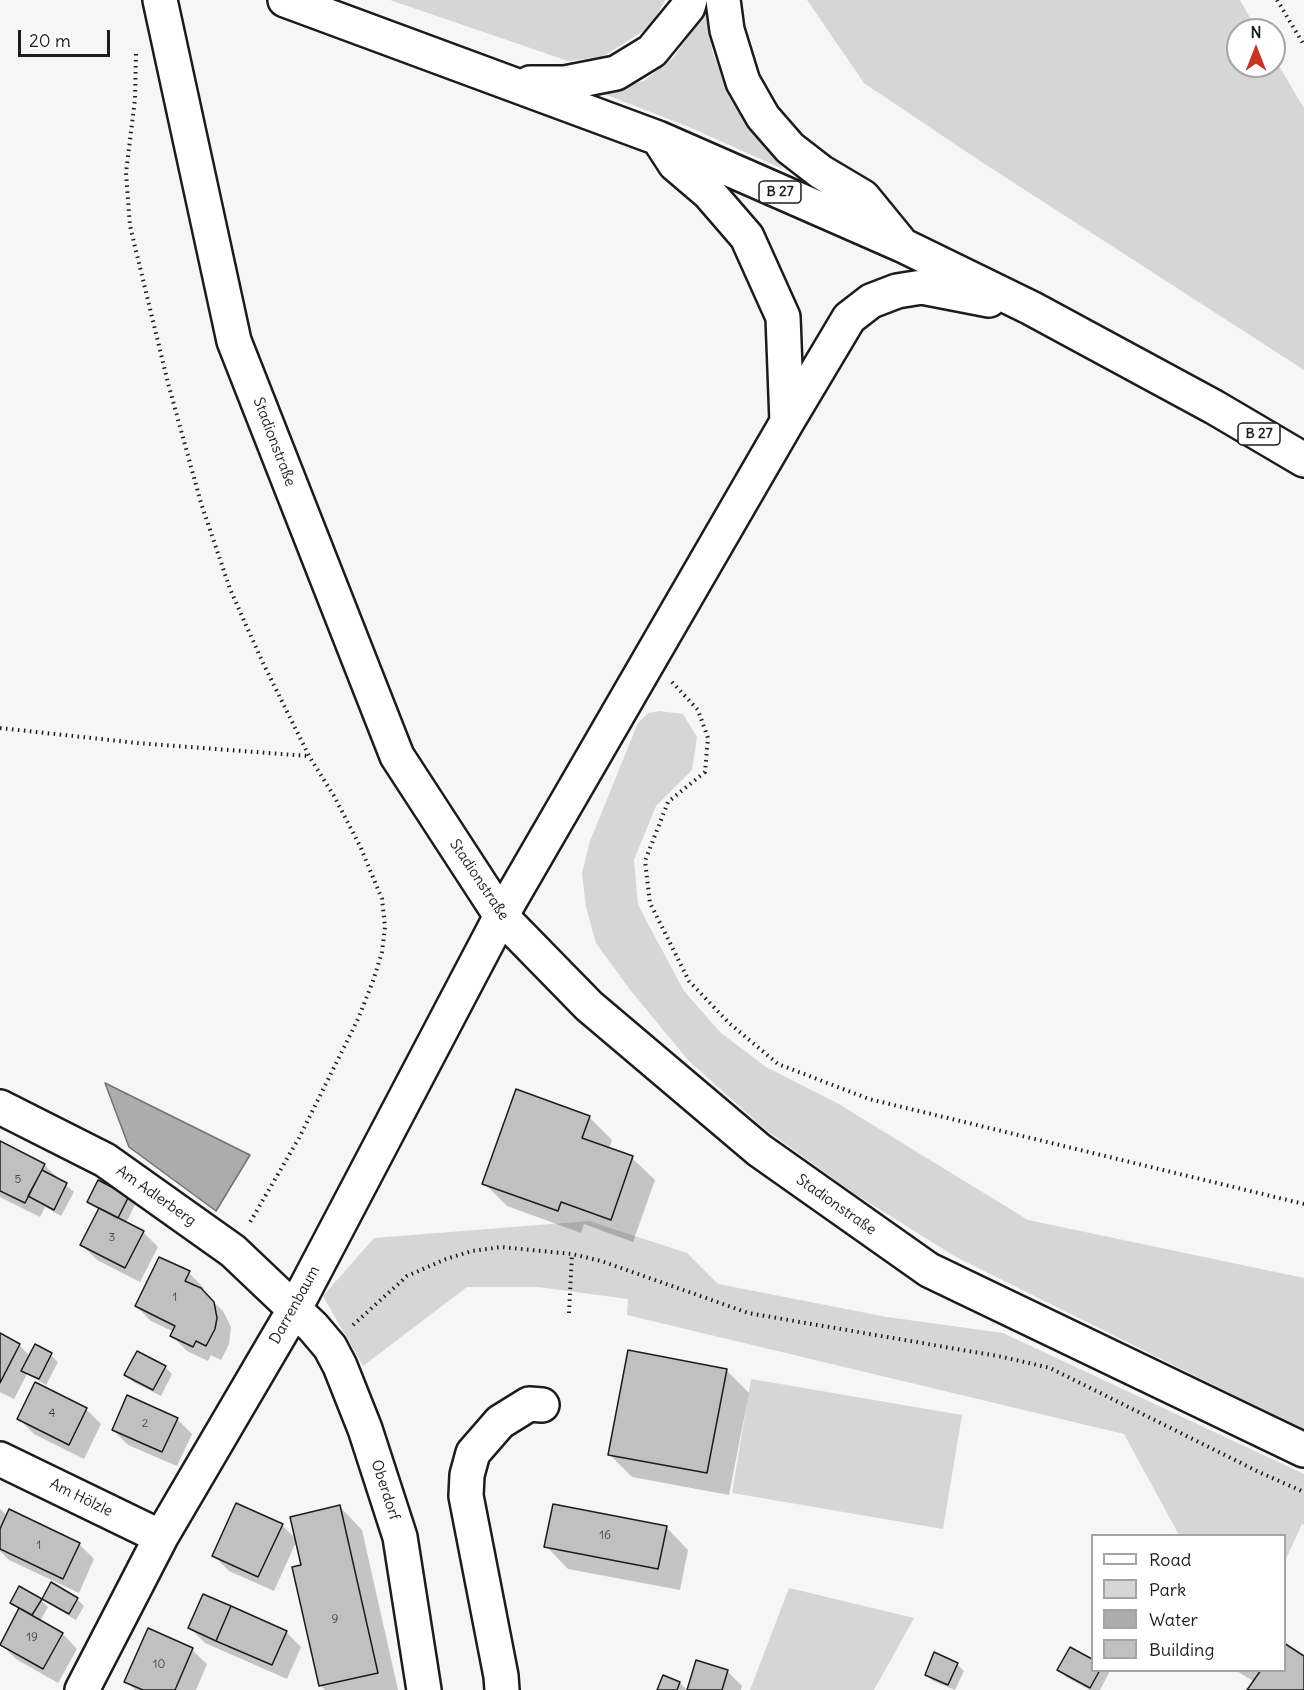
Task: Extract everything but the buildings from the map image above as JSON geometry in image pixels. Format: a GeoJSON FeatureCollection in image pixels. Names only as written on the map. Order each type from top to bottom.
{"type":"FeatureCollection","features":[{"type":"Feature","properties":{"kind":"street","name":"Stadionstraße"},"geometry":{"type":"LineString","coordinates":[[160,0],[234,341],[397,756],[501,916],[589,1006],[759,1150],[929,1270],[1304,1450]]}},
{"type":"Feature","properties":{"kind":"street","name":"B 27"},"geometry":{"type":"LineString","coordinates":[[285,0],[512,82],[658,138],[902,245],[1031,308],[1214,407],[1304,460]]}},
{"type":"Feature","properties":{"kind":"street"},"geometry":{"type":"LineString","coordinates":[[512,82],[565,83],[616,73],[652,51],[688,7],[690,0]]}},
{"type":"Feature","properties":{"kind":"street"},"geometry":{"type":"LineString","coordinates":[[723,0],[727,30],[743,82],[763,117],[790,148],[821,172],[863,197],[902,245]]}},
{"type":"Feature","properties":{"kind":"street"},"geometry":{"type":"LineString","coordinates":[[658,138],[675,164],[709,193],[747,237],[752,247],[783,317],[787,422]]}},
{"type":"Feature","properties":{"kind":"street","name":"Darrenbaum"},"geometry":{"type":"LineString","coordinates":[[82,1690],[161,1537],[294,1310],[501,916],[849,318],[871,301],[897,291],[922,287],[1031,308]]}},
{"type":"Feature","properties":{"kind":"street","name":"Am Adlerberg"},"geometry":{"type":"LineString","coordinates":[[0,1107],[105,1160],[233,1251],[294,1310]]}},
{"type":"Feature","properties":{"kind":"street","name":"Oberdorf"},"geometry":{"type":"LineString","coordinates":[[294,1310],[330,1347],[365,1429],[400,1537],[424,1690]]}},
{"type":"Feature","properties":{"kind":"street"},"geometry":{"type":"LineString","coordinates":[[502,1690],[466,1496],[467,1476],[473,1453],[500,1422],[529,1404],[542,1405]]}},
{"type":"Feature","properties":{"kind":"street","name":"Am Hölzle"},"geometry":{"type":"LineString","coordinates":[[0,1459],[161,1537]]}},
{"type":"Feature","properties":{"kind":"path"},"geometry":{"type":"LineString","coordinates":[[1277,0],[1304,45]]}},
{"type":"Feature","properties":{"kind":"path"},"geometry":{"type":"LineString","coordinates":[[1297,34],[1304,35]]}},
{"type":"Feature","properties":{"kind":"path"},"geometry":{"type":"LineString","coordinates":[[137,56],[135,99],[126,172],[130,226],[168,383],[201,503],[230,589],[262,661],[309,756],[355,836],[382,899],[385,927],[382,952],[366,1000],[335,1067],[299,1138],[233,1251]]}},
{"type":"Feature","properties":{"kind":"path"},"geometry":{"type":"LineString","coordinates":[[650,658],[698,710],[708,738],[705,772],[668,802],[645,861],[650,903],[689,981],[729,1023],[778,1064],[869,1099],[1304,1204]]}},
{"type":"Feature","properties":{"kind":"path"},"geometry":{"type":"LineString","coordinates":[[0,728],[137,743],[309,756]]}},
{"type":"Feature","properties":{"kind":"path"},"geometry":{"type":"LineString","coordinates":[[330,1347],[407,1276],[446,1259],[472,1251],[501,1247],[572,1254],[601,1261],[748,1313],[1003,1357],[1050,1368],[1304,1492]]}},
{"type":"Feature","properties":{"kind":"path"},"geometry":{"type":"LineString","coordinates":[[568,1313],[572,1254]]}},
{"type":"Feature","properties":{"kind":"green space"},"geometry":{"type":"Polygon","coordinates":[[[390,0],[665,0],[650,27],[602,57],[568,61],[390,0]]]}},
{"type":"Feature","properties":{"kind":"green space"},"geometry":{"type":"Polygon","coordinates":[[[807,0],[1240,0],[1250,18],[1226,18],[1226,78],[1286,78],[1304,108],[1304,370],[977,159],[864,83],[807,0]]]}},
{"type":"Feature","properties":{"kind":"green space"},"geometry":{"type":"Polygon","coordinates":[[[708,8],[712,50],[730,99],[783,169],[689,127],[599,92],[644,81],[674,57],[708,8]]]}},
{"type":"Feature","properties":{"kind":"green space"},"geometry":{"type":"Polygon","coordinates":[[[659,711],[683,714],[697,737],[692,770],[656,806],[634,860],[638,905],[684,991],[721,1033],[766,1067],[837,1103],[1028,1220],[1304,1278],[1304,1430],[956,1257],[855,1194],[766,1130],[688,1060],[631,991],[596,943],[586,907],[582,873],[590,841],[638,723],[648,713],[659,711]]]}},
{"type":"Feature","properties":{"kind":"green space"},"geometry":{"type":"Polygon","coordinates":[[[589,1221],[687,1253],[718,1284],[887,1317],[1003,1333],[1304,1474],[1304,1525],[1302,1524],[1286,1559],[1286,1534],[1178,1534],[1124,1434],[627,1315],[628,1299],[538,1287],[467,1287],[363,1366],[323,1296],[374,1238],[589,1221]]]}},
{"type":"Feature","properties":{"kind":"green space"},"geometry":{"type":"Polygon","coordinates":[[[751,1379],[962,1415],[943,1529],[732,1493],[751,1379]]]}},
{"type":"Feature","properties":{"kind":"green space"},"geometry":{"type":"Polygon","coordinates":[[[789,1588],[914,1618],[874,1690],[750,1690],[789,1588]]]}},
{"type":"Feature","properties":{"kind":"water"},"geometry":{"type":"Polygon","coordinates":[[[105,1083],[250,1155],[216,1211],[129,1147],[105,1083]]]}}]}
